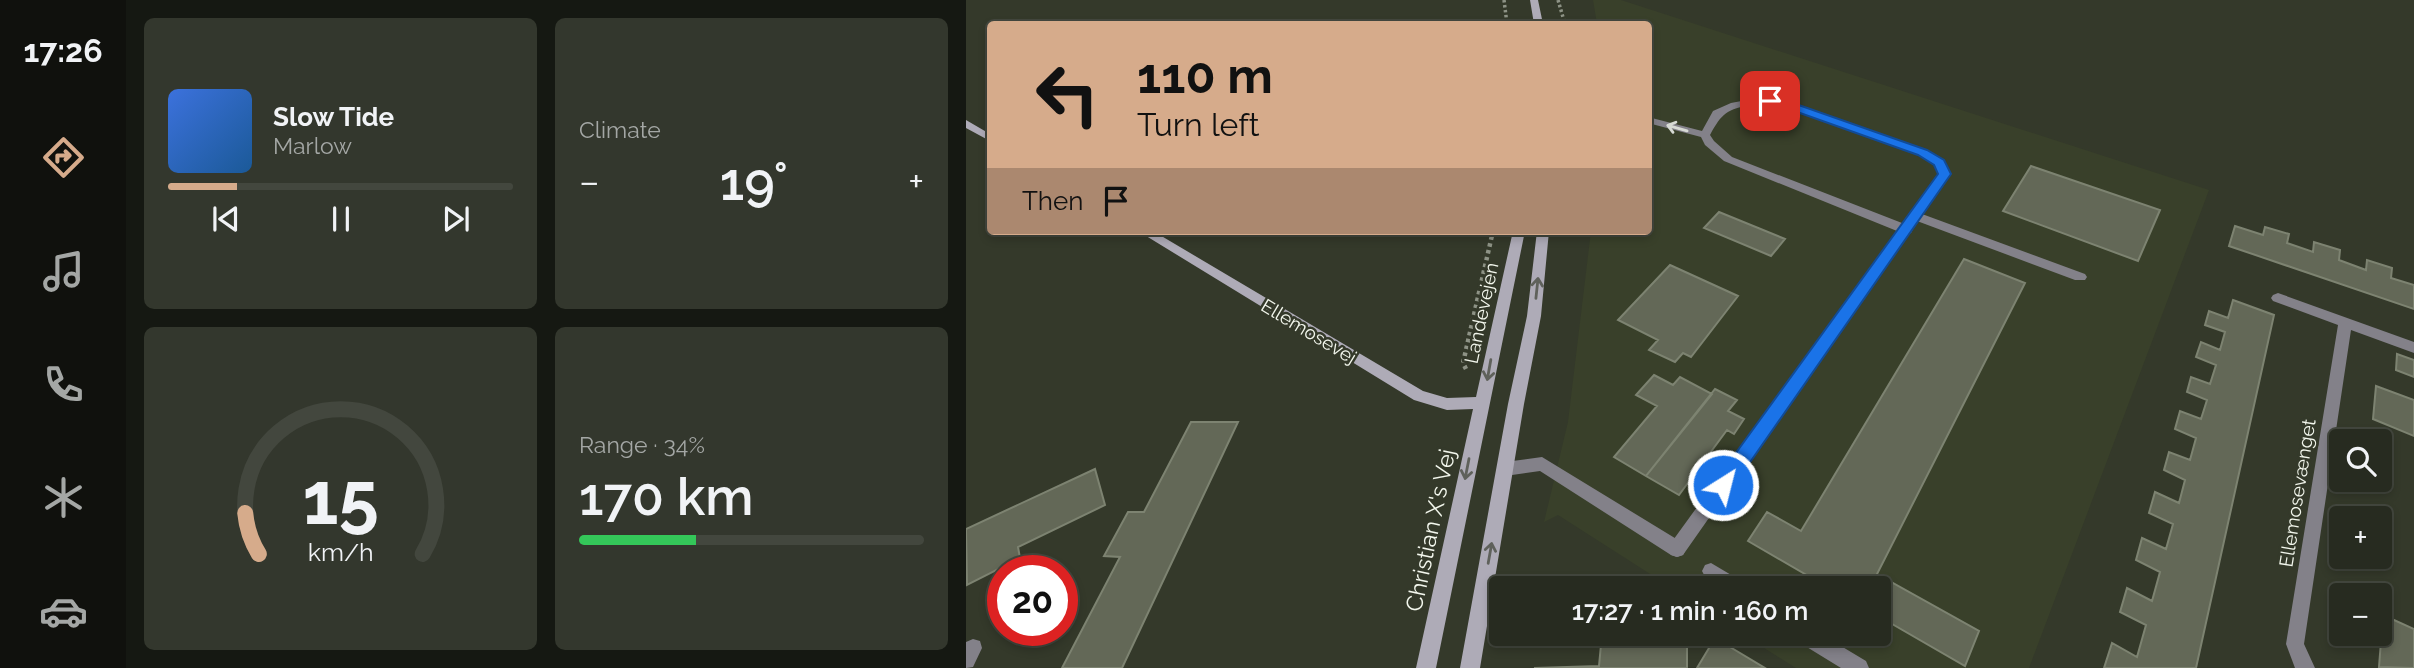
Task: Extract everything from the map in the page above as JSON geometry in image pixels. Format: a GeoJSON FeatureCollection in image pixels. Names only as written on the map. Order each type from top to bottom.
{"type":"FeatureCollection","features":[{"type":"Feature","properties":{"kind":"main road"},"geometry":{"type":"LineString","coordinates":[[1534,0],[1538,21]]}},
{"type":"Feature","properties":{"kind":"main road"},"geometry":{"type":"LineString","coordinates":[[966,123],[987,136]]}},
{"type":"Feature","properties":{"kind":"main road","name":"Ellemosevej"},"geometry":{"type":"LineString","coordinates":[[1150,235],[1419,396],[1447,404],[1483,403]]}},
{"type":"Feature","properties":{"kind":"main road","name":"Landevejen"},"geometry":{"type":"LineString","coordinates":[[1483,403],[1518,235]]}},
{"type":"Feature","properties":{"kind":"main road"},"geometry":{"type":"LineString","coordinates":[[1470,668],[1534,316],[1543,235]]}},
{"type":"Feature","properties":{"kind":"main road","name":"Christian X's Vej"},"geometry":{"type":"LineString","coordinates":[[1426,668],[1469,454],[1483,403]]}},
{"type":"Feature","properties":{"kind":"street"},"geometry":{"type":"LineString","coordinates":[[1505,469],[1542,464],[1677,549],[1907,230],[1944,174],[1939,162],[1923,152],[1789,105],[1770,101],[1747,102],[1728,107],[1717,113],[1705,135]]}},
{"type":"Feature","properties":{"kind":"street"},"geometry":{"type":"LineString","coordinates":[[1652,121],[1705,135],[1709,143],[1728,159],[1907,230]]}},
{"type":"Feature","properties":{"kind":"street"},"geometry":{"type":"LineString","coordinates":[[1916,216],[2080,277]]}},
{"type":"Feature","properties":{"kind":"street"},"geometry":{"type":"LineString","coordinates":[[2278,298],[2414,348]]}},
{"type":"Feature","properties":{"kind":"street","name":"Ellemosevænget"},"geometry":{"type":"LineString","coordinates":[[2305,668],[2295,644],[2345,323]]}},
{"type":"Feature","properties":{"kind":"street"},"geometry":{"type":"LineString","coordinates":[[1711,571],[1719,576]]}},
{"type":"Feature","properties":{"kind":"street"},"geometry":{"type":"LineString","coordinates":[[1823,646],[1859,668]]}},
{"type":"Feature","properties":{"kind":"path"},"geometry":{"type":"LineString","coordinates":[[1504,0],[1507,21]]}},
{"type":"Feature","properties":{"kind":"path"},"geometry":{"type":"LineString","coordinates":[[1558,0],[1564,21]]}},
{"type":"Feature","properties":{"kind":"shaded area"},"geometry":{"type":"Polygon","coordinates":[[[1593,0],[1621,0],[2209,190],[2029,668],[1796,668],[1761,646],[1891,646],[1891,576],[1653,576],[1558,515],[1544,522],[1568,422],[1591,235],[1652,235],[1652,21],[1596,21],[1593,0]]]}},
{"type":"Feature","properties":{"kind":"building"},"geometry":{"type":"Polygon","coordinates":[[[2031,166],[2160,210],[2138,261],[2003,211],[2031,166]]]}},
{"type":"Feature","properties":{"kind":"building"},"geometry":{"type":"Polygon","coordinates":[[[1719,212],[1785,239],[1771,256],[1704,228],[1719,212]]]}},
{"type":"Feature","properties":{"kind":"building"},"geometry":{"type":"Polygon","coordinates":[[[2235,226],[2263,235],[2265,227],[2289,234],[2287,243],[2313,252],[2314,242],[2340,250],[2339,260],[2366,270],[2367,260],[2392,268],[2391,278],[2414,285],[2414,309],[2229,246],[2235,226]]]}},
{"type":"Feature","properties":{"kind":"building"},"geometry":{"type":"Polygon","coordinates":[[[1964,259],[2025,283],[1877,574],[1881,576],[1808,576],[1748,541],[1767,512],[1801,531],[1964,259]]]}},
{"type":"Feature","properties":{"kind":"building"},"geometry":{"type":"Polygon","coordinates":[[[1670,265],[1738,296],[1691,357],[1683,353],[1675,362],[1649,350],[1658,340],[1618,320],[1670,265]]]}},
{"type":"Feature","properties":{"kind":"building"},"geometry":{"type":"Polygon","coordinates":[[[2233,300],[2274,315],[2196,668],[2104,668],[2112,643],[2137,657],[2146,625],[2120,612],[2127,588],[2152,601],[2160,572],[2136,560],[2142,538],[2166,549],[2173,524],[2149,513],[2155,492],[2179,503],[2185,480],[2164,470],[2169,452],[2190,460],[2196,438],[2175,429],[2180,411],[2201,419],[2207,400],[2187,392],[2191,377],[2210,384],[2216,365],[2196,357],[2201,342],[2220,350],[2225,332],[2205,325],[2209,311],[2228,318],[2233,300]]]}},
{"type":"Feature","properties":{"kind":"building"},"geometry":{"type":"Polygon","coordinates":[[[2397,354],[2414,360],[2414,377],[2396,370],[2397,354]]]}},
{"type":"Feature","properties":{"kind":"building"},"geometry":{"type":"Polygon","coordinates":[[[1654,375],[1673,385],[1680,377],[1712,394],[1646,476],[1614,457],[1657,406],[1636,395],[1654,375]]]}},
{"type":"Feature","properties":{"kind":"building"},"geometry":{"type":"Polygon","coordinates":[[[2376,386],[2414,400],[2414,436],[2373,419],[2376,386]]]}},
{"type":"Feature","properties":{"kind":"building"},"geometry":{"type":"Polygon","coordinates":[[[1715,389],[1737,400],[1728,411],[1744,419],[1734,434],[1727,430],[1679,495],[1646,476],[1715,389]]]}},
{"type":"Feature","properties":{"kind":"building"},"geometry":{"type":"Polygon","coordinates":[[[1191,422],[1238,422],[1122,668],[1062,668],[1073,646],[1078,646],[1078,637],[1120,557],[1104,556],[1128,512],[1144,512],[1191,422]]]}},
{"type":"Feature","properties":{"kind":"building"},"geometry":{"type":"Polygon","coordinates":[[[1095,469],[1105,505],[1018,547],[1019,555],[987,555],[987,575],[967,585],[966,529],[1095,469]]]}},
{"type":"Feature","properties":{"kind":"building"},"geometry":{"type":"Polygon","coordinates":[[[1891,582],[1979,631],[1965,666],[1891,623],[1891,582]]]}},
{"type":"Feature","properties":{"kind":"building"},"geometry":{"type":"Polygon","coordinates":[[[2392,619],[2414,629],[2414,668],[2379,667],[2381,646],[2392,646],[2392,619]]]}},
{"type":"Feature","properties":{"kind":"building"},"geometry":{"type":"Polygon","coordinates":[[[1601,646],[1687,646],[1687,668],[1534,668],[1599,666],[1601,646]]]}},
{"type":"Feature","properties":{"kind":"building"},"geometry":{"type":"Polygon","coordinates":[[[1710,646],[1728,646],[1765,668],[1697,668],[1710,646]]]}},
{"type":"Feature","properties":{"kind":"route"},"geometry":{"type":"LineString","coordinates":[[1723,485],[1907,230],[1944,174],[1939,162],[1923,152],[1789,105],[1770,101]]}}]}
